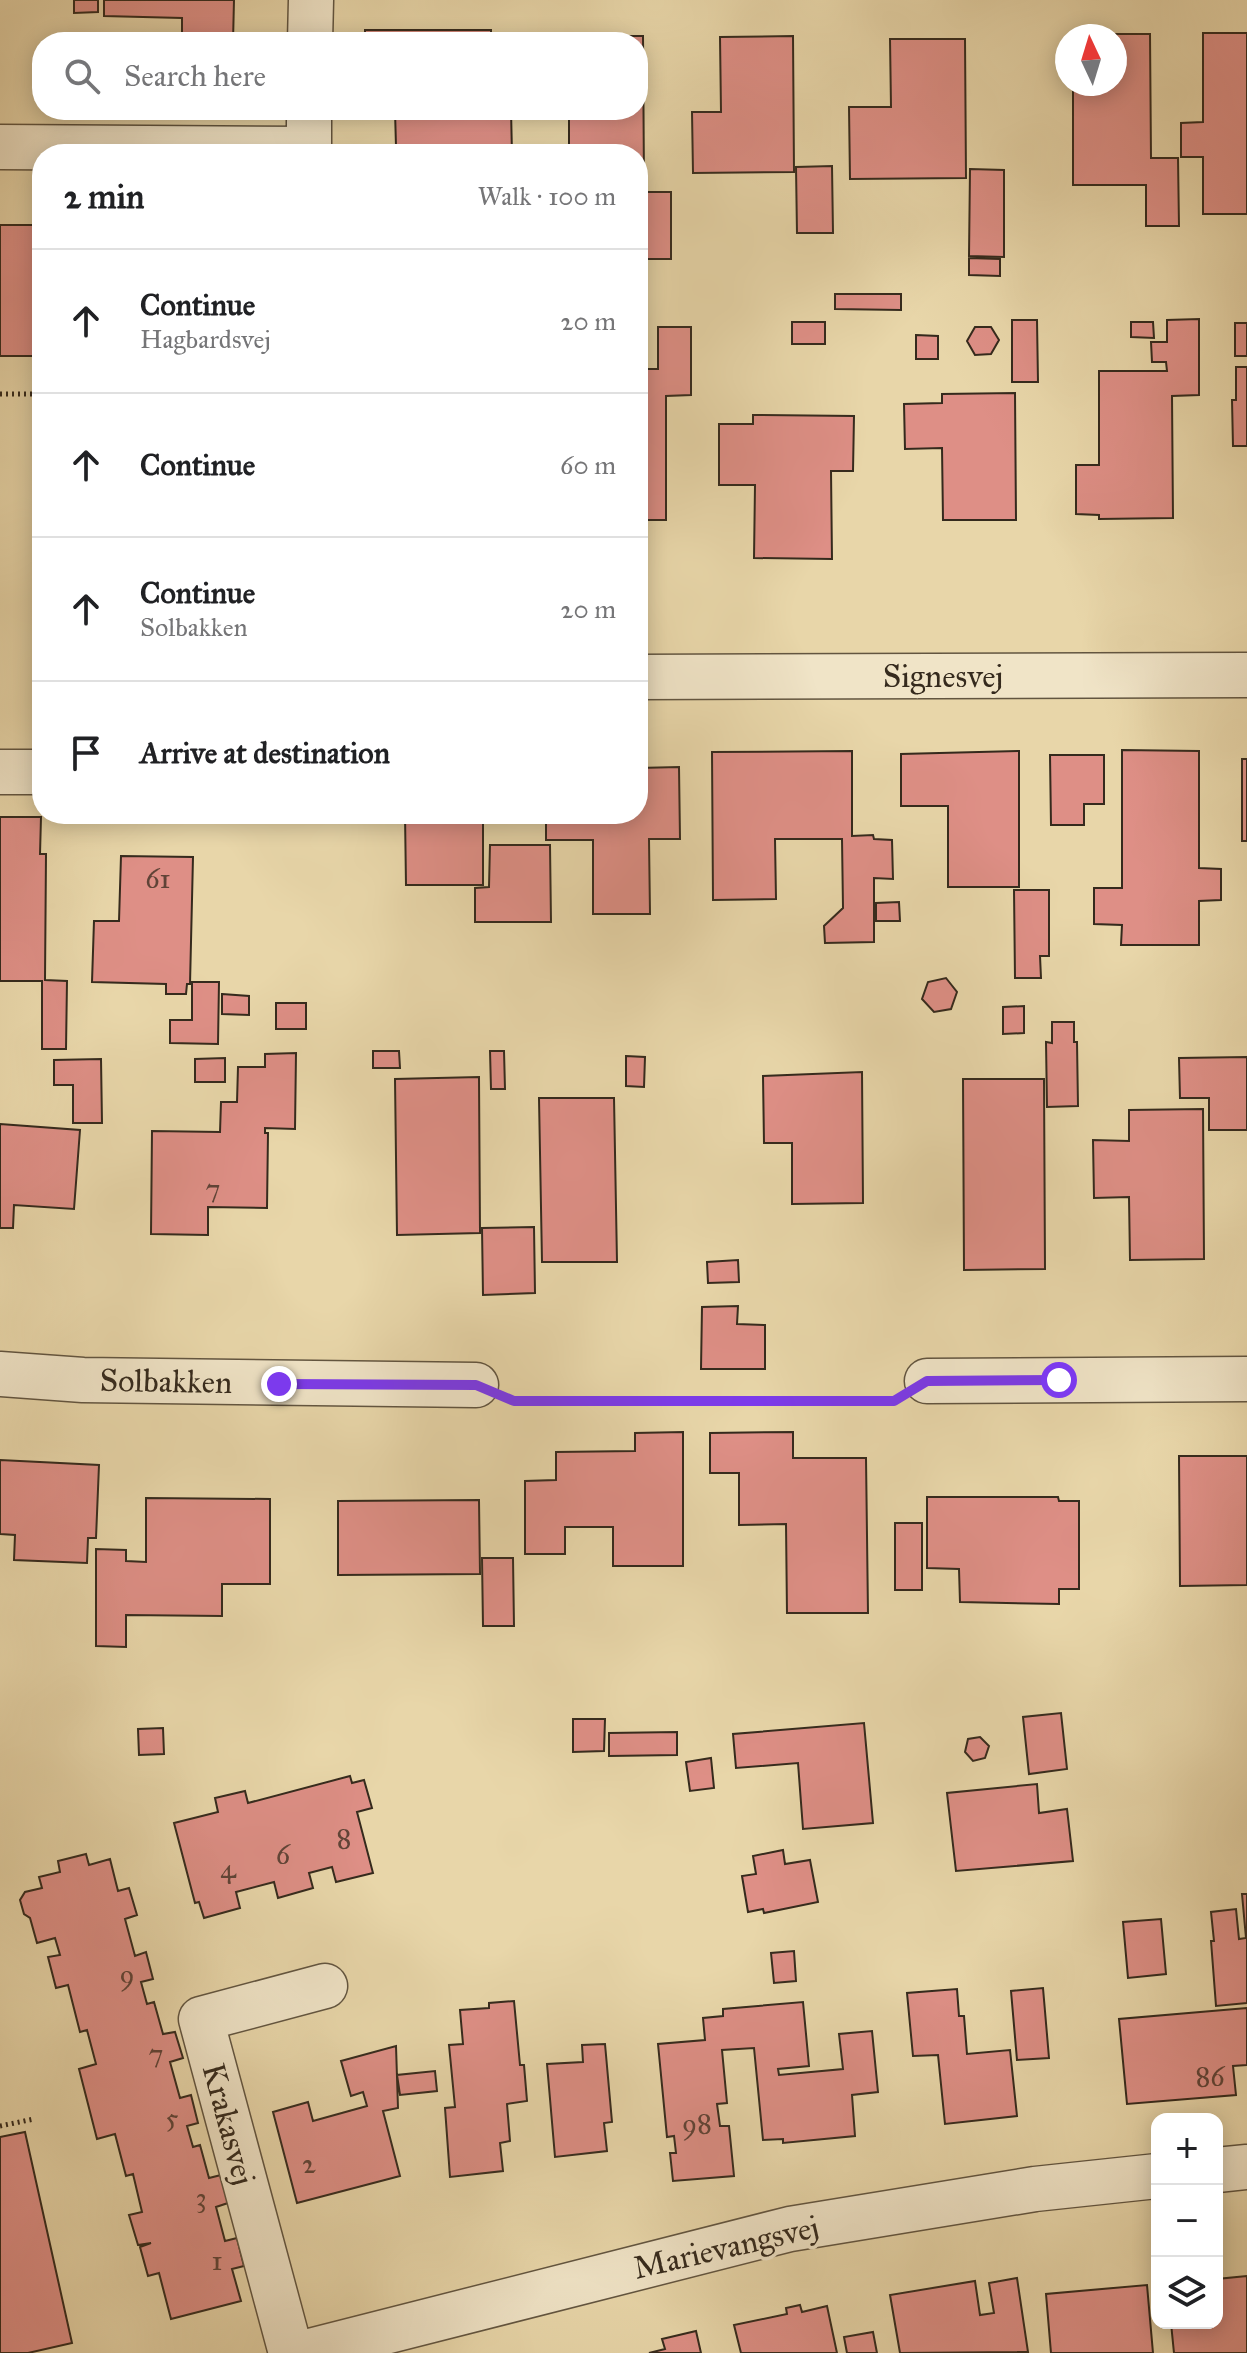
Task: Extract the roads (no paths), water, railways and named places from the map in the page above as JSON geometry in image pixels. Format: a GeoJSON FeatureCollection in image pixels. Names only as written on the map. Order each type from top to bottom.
{"type":"FeatureCollection","features":[{"type":"Feature","properties":{"kind":"street"},"geometry":{"type":"LineString","coordinates":[[310,32],[311,0]]}},
{"type":"Feature","properties":{"kind":"street"},"geometry":{"type":"LineString","coordinates":[[103,144],[309,138]]}},
{"type":"Feature","properties":{"kind":"street"},"geometry":{"type":"LineString","coordinates":[[0,147],[32,146]]}},
{"type":"Feature","properties":{"kind":"street","name":"Signesvej"},"geometry":{"type":"LineString","coordinates":[[648,677],[1247,675]]}},
{"type":"Feature","properties":{"kind":"street"},"geometry":{"type":"LineString","coordinates":[[0,772],[32,772]]}},
{"type":"Feature","properties":{"kind":"street","name":"Solbakken"},"geometry":{"type":"LineString","coordinates":[[0,1374],[113,1380],[476,1385]]}},
{"type":"Feature","properties":{"kind":"street"},"geometry":{"type":"LineString","coordinates":[[927,1381],[1247,1379]]}},
{"type":"Feature","properties":{"kind":"street","name":"Krakasvej"},"geometry":{"type":"LineString","coordinates":[[291,2353],[201,2019],[325,1986]]}},
{"type":"Feature","properties":{"kind":"street"},"geometry":{"type":"LineString","coordinates":[[1223,2169],[1247,2167]]}},
{"type":"Feature","properties":{"kind":"street","name":"Marievangsvej"},"geometry":{"type":"LineString","coordinates":[[302,2353],[790,2229],[1035,2189],[1151,2177]]}}]}
